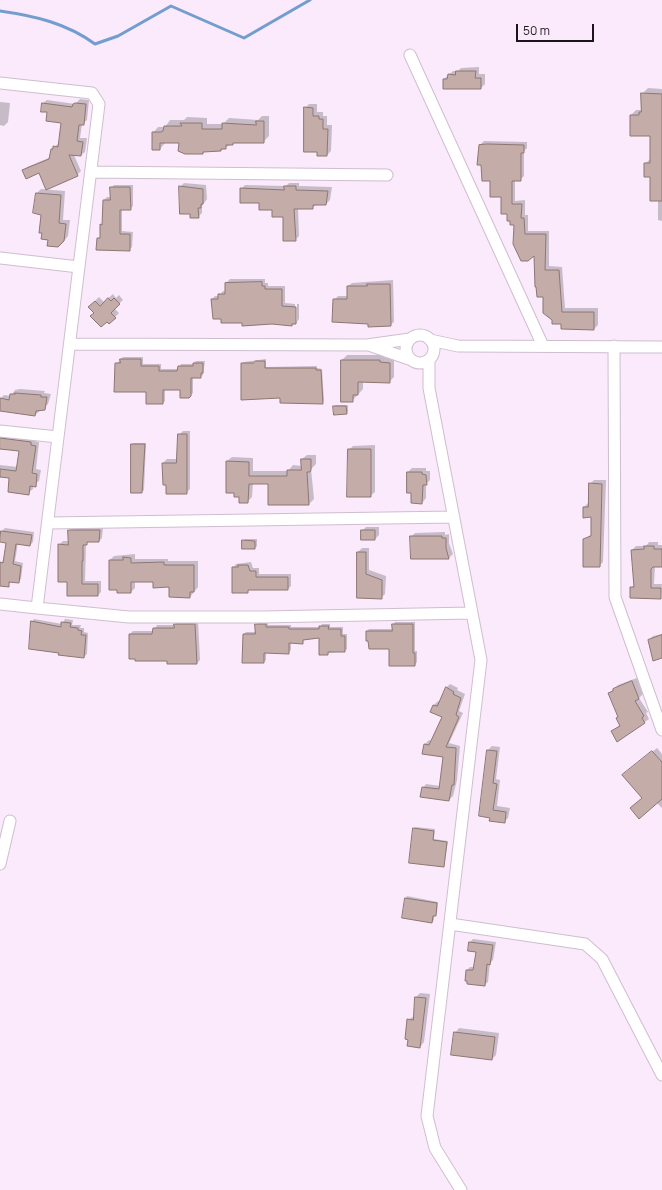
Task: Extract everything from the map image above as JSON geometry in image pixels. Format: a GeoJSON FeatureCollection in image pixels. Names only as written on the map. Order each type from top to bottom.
{"type":"FeatureCollection","features":[{"type":"Feature","properties":{"kind":"street"},"geometry":{"type":"LineString","coordinates":[[410,55],[543,346]]}},
{"type":"Feature","properties":{"kind":"street"},"geometry":{"type":"LineString","coordinates":[[0,83],[92,93],[99,104],[37,608]]}},
{"type":"Feature","properties":{"kind":"street"},"geometry":{"type":"LineString","coordinates":[[91,172],[387,175]]}},
{"type":"Feature","properties":{"kind":"street"},"geometry":{"type":"LineString","coordinates":[[0,258],[79,267]]}},
{"type":"Feature","properties":{"kind":"street"},"geometry":{"type":"LineString","coordinates":[[70,344],[367,345],[420,335],[430,340],[458,346],[662,347]]}},
{"type":"Feature","properties":{"kind":"street"},"geometry":{"type":"LineString","coordinates":[[410,338],[405,349],[429,388]]}},
{"type":"Feature","properties":{"kind":"street"},"geometry":{"type":"LineString","coordinates":[[430,340],[434,347],[431,357],[429,388],[481,660],[427,1116],[436,1148],[461,1190]]}},
{"type":"Feature","properties":{"kind":"street"},"geometry":{"type":"LineString","coordinates":[[367,345],[412,361],[425,363],[431,357],[458,346]]}},
{"type":"Feature","properties":{"kind":"street"},"geometry":{"type":"LineString","coordinates":[[614,346],[615,597],[662,730]]}},
{"type":"Feature","properties":{"kind":"street"},"geometry":{"type":"LineString","coordinates":[[0,431],[58,437]]}},
{"type":"Feature","properties":{"kind":"street"},"geometry":{"type":"LineString","coordinates":[[48,523],[454,517]]}},
{"type":"Feature","properties":{"kind":"street"},"geometry":{"type":"LineString","coordinates":[[0,604],[129,617],[262,617],[472,613]]}},
{"type":"Feature","properties":{"kind":"street"},"geometry":{"type":"LineString","coordinates":[[0,864],[10,821]]}},
{"type":"Feature","properties":{"kind":"street"},"geometry":{"type":"LineString","coordinates":[[450,924],[585,944],[602,959],[662,1075]]}},
{"type":"Feature","properties":{"kind":"building"},"geometry":{"type":"Polygon","coordinates":[[[456,71],[476,71],[475,78],[481,78],[481,89],[443,89],[443,79],[447,79],[448,74],[455,75],[456,71]]]}},
{"type":"Feature","properties":{"kind":"building"},"geometry":{"type":"Polygon","coordinates":[[[641,93],[662,94],[662,201],[650,201],[650,177],[644,177],[644,163],[650,163],[650,136],[630,136],[630,115],[639,115],[639,112],[641,112],[641,93]]]}},
{"type":"Feature","properties":{"kind":"building"},"geometry":{"type":"Polygon","coordinates":[[[42,103],[72,107],[75,103],[86,104],[84,125],[79,125],[77,141],[83,142],[81,156],[69,155],[78,176],[46,190],[39,173],[26,179],[22,170],[49,159],[53,146],[58,147],[61,123],[46,121],[47,112],[41,112],[42,103]]]}},
{"type":"Feature","properties":{"kind":"building"},"geometry":{"type":"Polygon","coordinates":[[[304,107],[313,108],[313,116],[319,116],[319,119],[323,119],[323,129],[328,129],[327,156],[317,156],[317,152],[304,152],[304,107]]]}},
{"type":"Feature","properties":{"kind":"building"},"geometry":{"type":"Polygon","coordinates":[[[256,121],[264,121],[264,143],[233,143],[233,145],[226,145],[226,149],[221,149],[221,151],[203,152],[203,154],[185,154],[178,151],[179,143],[160,143],[160,150],[152,150],[152,132],[163,131],[164,126],[182,126],[180,123],[202,123],[202,129],[222,129],[222,123],[256,125],[256,121]]]}},
{"type":"Feature","properties":{"kind":"building"},"geometry":{"type":"Polygon","coordinates":[[[479,145],[524,145],[524,153],[521,153],[521,181],[512,181],[512,204],[522,204],[521,218],[524,218],[525,234],[546,234],[545,270],[559,270],[562,312],[594,312],[594,330],[561,329],[561,324],[552,324],[552,320],[543,313],[543,297],[537,297],[535,287],[534,256],[528,261],[521,261],[513,244],[514,225],[510,225],[510,221],[507,221],[507,214],[501,214],[501,197],[490,197],[490,181],[482,181],[481,165],[477,165],[479,145]]]}},
{"type":"Feature","properties":{"kind":"building"},"geometry":{"type":"Polygon","coordinates":[[[179,186],[203,189],[203,204],[201,204],[201,208],[198,208],[199,218],[190,218],[190,214],[180,214],[179,186]]]}},
{"type":"Feature","properties":{"kind":"building"},"geometry":{"type":"Polygon","coordinates":[[[284,186],[296,186],[296,190],[328,191],[326,205],[313,205],[313,209],[294,209],[296,241],[283,241],[283,217],[272,217],[272,210],[259,210],[259,203],[240,203],[240,188],[284,190],[284,186]]]}},
{"type":"Feature","properties":{"kind":"building"},"geometry":{"type":"Polygon","coordinates":[[[110,187],[130,187],[131,210],[120,210],[120,234],[130,234],[130,251],[96,250],[97,238],[100,238],[100,224],[102,225],[103,200],[110,200],[110,187]]]}},
{"type":"Feature","properties":{"kind":"building"},"geometry":{"type":"Polygon","coordinates":[[[36,193],[61,195],[59,223],[66,224],[64,241],[58,247],[47,246],[48,240],[41,239],[42,233],[39,233],[41,215],[33,213],[36,193]]]}},
{"type":"Feature","properties":{"kind":"building"},"geometry":{"type":"Polygon","coordinates":[[[262,282],[262,286],[265,286],[265,289],[282,289],[282,306],[296,307],[296,324],[292,324],[292,326],[272,324],[242,326],[242,323],[221,323],[221,319],[213,319],[211,299],[218,299],[218,294],[225,294],[225,283],[262,282]]]}},
{"type":"Feature","properties":{"kind":"building"},"geometry":{"type":"Polygon","coordinates":[[[367,284],[390,284],[391,326],[368,327],[368,324],[332,322],[333,299],[347,299],[347,286],[367,286],[367,284]]]}},
{"type":"Feature","properties":{"kind":"building"},"geometry":{"type":"Polygon","coordinates":[[[108,298],[111,301],[114,298],[120,304],[111,313],[116,318],[109,324],[107,322],[101,327],[90,316],[94,313],[88,307],[95,301],[100,306],[108,298]]]}},
{"type":"Feature","properties":{"kind":"building"},"geometry":{"type":"Polygon","coordinates":[[[120,359],[141,359],[141,366],[159,366],[159,371],[177,371],[178,366],[193,366],[193,363],[203,363],[203,373],[201,373],[201,378],[191,378],[191,396],[189,398],[180,398],[180,390],[163,390],[163,404],[146,404],[146,392],[114,392],[115,363],[120,363],[120,359]]]}},
{"type":"Feature","properties":{"kind":"building"},"geometry":{"type":"Polygon","coordinates":[[[341,360],[380,360],[380,362],[390,363],[390,383],[358,382],[358,395],[353,395],[353,402],[341,402],[341,360]]]}},
{"type":"Feature","properties":{"kind":"building"},"geometry":{"type":"Polygon","coordinates":[[[256,361],[265,361],[265,368],[316,368],[316,370],[321,370],[323,404],[280,403],[280,398],[241,400],[241,363],[253,363],[256,361]]]}},
{"type":"Feature","properties":{"kind":"building"},"geometry":{"type":"Polygon","coordinates":[[[10,394],[41,395],[41,397],[47,397],[45,410],[36,411],[35,416],[0,411],[0,398],[9,400],[10,394]]]}},
{"type":"Feature","properties":{"kind":"building"},"geometry":{"type":"Polygon","coordinates":[[[333,406],[346,406],[347,414],[334,415],[333,406]]]}},
{"type":"Feature","properties":{"kind":"building"},"geometry":{"type":"Polygon","coordinates":[[[178,434],[187,434],[187,494],[166,494],[166,485],[163,485],[162,463],[176,463],[178,434]]]}},
{"type":"Feature","properties":{"kind":"building"},"geometry":{"type":"Polygon","coordinates":[[[0,438],[31,442],[31,445],[36,446],[32,473],[37,474],[36,487],[30,486],[29,495],[8,492],[9,478],[0,477],[0,469],[16,471],[19,451],[0,449],[0,438]]]}},
{"type":"Feature","properties":{"kind":"building"},"geometry":{"type":"Polygon","coordinates":[[[131,444],[145,444],[142,493],[131,493],[131,444]]]}},
{"type":"Feature","properties":{"kind":"building"},"geometry":{"type":"Polygon","coordinates":[[[348,449],[371,449],[371,497],[347,497],[348,449]]]}},
{"type":"Feature","properties":{"kind":"building"},"geometry":{"type":"Polygon","coordinates":[[[301,459],[311,459],[311,470],[310,472],[307,472],[309,505],[268,505],[268,484],[249,484],[248,503],[239,503],[239,497],[234,497],[234,493],[226,493],[226,461],[249,462],[249,476],[287,476],[287,470],[301,470],[301,459]]]}},
{"type":"Feature","properties":{"kind":"building"},"geometry":{"type":"Polygon","coordinates":[[[407,472],[422,472],[422,474],[426,475],[427,485],[423,485],[422,504],[411,503],[411,493],[407,493],[407,472]]]}},
{"type":"Feature","properties":{"kind":"building"},"geometry":{"type":"Polygon","coordinates":[[[589,483],[602,484],[600,567],[583,567],[583,539],[591,536],[591,517],[583,518],[583,507],[588,507],[589,483]]]}},
{"type":"Feature","properties":{"kind":"building"},"geometry":{"type":"Polygon","coordinates":[[[68,530],[100,530],[99,542],[87,542],[87,545],[83,545],[82,561],[82,584],[98,584],[98,596],[67,596],[67,582],[58,582],[58,544],[68,545],[68,530]]]}},
{"type":"Feature","properties":{"kind":"building"},"geometry":{"type":"Polygon","coordinates":[[[361,530],[375,530],[375,540],[361,540],[361,530]]]}},
{"type":"Feature","properties":{"kind":"building"},"geometry":{"type":"Polygon","coordinates":[[[1,531],[32,535],[30,546],[16,544],[13,564],[21,566],[19,583],[9,582],[9,587],[0,586],[0,562],[3,563],[6,543],[0,542],[1,531]]]}},
{"type":"Feature","properties":{"kind":"building"},"geometry":{"type":"Polygon","coordinates":[[[410,536],[442,536],[442,538],[446,538],[446,548],[449,559],[411,559],[410,536]]]}},
{"type":"Feature","properties":{"kind":"building"},"geometry":{"type":"Polygon","coordinates":[[[242,540],[255,541],[255,549],[242,549],[242,540]]]}},
{"type":"Feature","properties":{"kind":"building"},"geometry":{"type":"Polygon","coordinates":[[[644,546],[654,546],[654,549],[662,549],[662,567],[653,567],[651,569],[651,588],[661,588],[661,599],[630,598],[630,587],[634,587],[631,550],[644,549],[644,546]]]}},
{"type":"Feature","properties":{"kind":"building"},"geometry":{"type":"Polygon","coordinates":[[[357,552],[366,552],[366,574],[382,580],[382,599],[357,598],[357,552]]]}},
{"type":"Feature","properties":{"kind":"building"},"geometry":{"type":"Polygon","coordinates":[[[123,557],[131,558],[131,563],[164,562],[164,565],[194,565],[194,592],[190,592],[190,598],[169,597],[169,587],[153,588],[153,582],[131,582],[131,593],[117,593],[117,590],[109,590],[109,560],[123,560],[123,557]]]}},
{"type":"Feature","properties":{"kind":"building"},"geometry":{"type":"Polygon","coordinates":[[[238,565],[248,565],[250,571],[256,571],[256,577],[288,577],[288,590],[248,590],[248,593],[232,593],[232,567],[238,567],[238,565]]]}},
{"type":"Feature","properties":{"kind":"building"},"geometry":{"type":"Polygon","coordinates":[[[31,621],[61,627],[61,622],[71,623],[70,627],[78,628],[78,630],[82,631],[81,635],[86,635],[84,658],[58,655],[59,653],[29,649],[31,621]]]}},
{"type":"Feature","properties":{"kind":"building"},"geometry":{"type":"Polygon","coordinates":[[[174,624],[195,624],[197,664],[167,664],[167,661],[135,661],[135,659],[129,659],[129,634],[152,634],[153,628],[174,628],[174,624]]]}},
{"type":"Feature","properties":{"kind":"building"},"geometry":{"type":"Polygon","coordinates":[[[255,624],[266,624],[266,627],[289,627],[289,629],[319,629],[319,626],[329,626],[328,629],[341,629],[341,636],[345,636],[345,652],[328,652],[328,655],[319,655],[319,638],[303,640],[303,644],[289,643],[289,654],[264,653],[264,663],[242,663],[243,634],[255,634],[255,624]]]}},
{"type":"Feature","properties":{"kind":"building"},"geometry":{"type":"Polygon","coordinates":[[[392,624],[413,624],[413,653],[415,653],[415,666],[389,666],[389,649],[369,649],[368,641],[366,641],[366,631],[392,631],[392,624]]]}},
{"type":"Feature","properties":{"kind":"building"},"geometry":{"type":"Polygon","coordinates":[[[662,635],[662,658],[653,661],[648,640],[662,635]]]}},
{"type":"Feature","properties":{"kind":"building"},"geometry":{"type":"Polygon","coordinates":[[[632,681],[639,699],[635,701],[644,716],[642,718],[645,723],[617,742],[611,731],[620,726],[608,693],[613,691],[613,689],[632,681]]]}},
{"type":"Feature","properties":{"kind":"building"},"geometry":{"type":"Polygon","coordinates":[[[446,687],[454,692],[453,694],[461,698],[456,715],[459,717],[446,747],[456,748],[454,785],[452,785],[449,801],[420,797],[422,787],[439,789],[443,757],[422,754],[424,744],[429,745],[442,717],[430,712],[433,705],[437,706],[446,687]]]}},
{"type":"Feature","properties":{"kind":"building"},"geometry":{"type":"Polygon","coordinates":[[[487,750],[497,751],[493,783],[497,784],[493,810],[506,812],[505,823],[489,821],[490,818],[479,816],[487,750]]]}},
{"type":"Feature","properties":{"kind":"building"},"geometry":{"type":"Polygon","coordinates":[[[652,751],[662,762],[662,799],[639,819],[630,808],[642,798],[622,775],[652,751]]]}},
{"type":"Feature","properties":{"kind":"building"},"geometry":{"type":"Polygon","coordinates":[[[413,828],[434,831],[433,840],[447,842],[444,867],[409,863],[413,828]]]}},
{"type":"Feature","properties":{"kind":"building"},"geometry":{"type":"Polygon","coordinates":[[[405,898],[437,903],[436,916],[433,916],[432,923],[402,918],[405,898]]]}},
{"type":"Feature","properties":{"kind":"building"},"geometry":{"type":"Polygon","coordinates":[[[469,942],[493,945],[490,965],[487,964],[485,986],[467,984],[467,981],[465,981],[466,970],[473,970],[476,952],[468,951],[469,942]]]}},
{"type":"Feature","properties":{"kind":"building"},"geometry":{"type":"Polygon","coordinates":[[[415,997],[426,998],[420,1048],[407,1046],[408,1040],[405,1039],[407,1019],[413,1020],[415,997]]]}},
{"type":"Feature","properties":{"kind":"building"},"geometry":{"type":"Polygon","coordinates":[[[454,1032],[495,1037],[492,1060],[451,1055],[454,1032]]]}},
{"type":"Feature","properties":{"kind":"waterway"},"geometry":{"type":"LineString","coordinates":[[0,11],[26,15],[50,22],[73,31],[95,44],[118,36],[171,6],[244,38],[310,0]]}}]}
